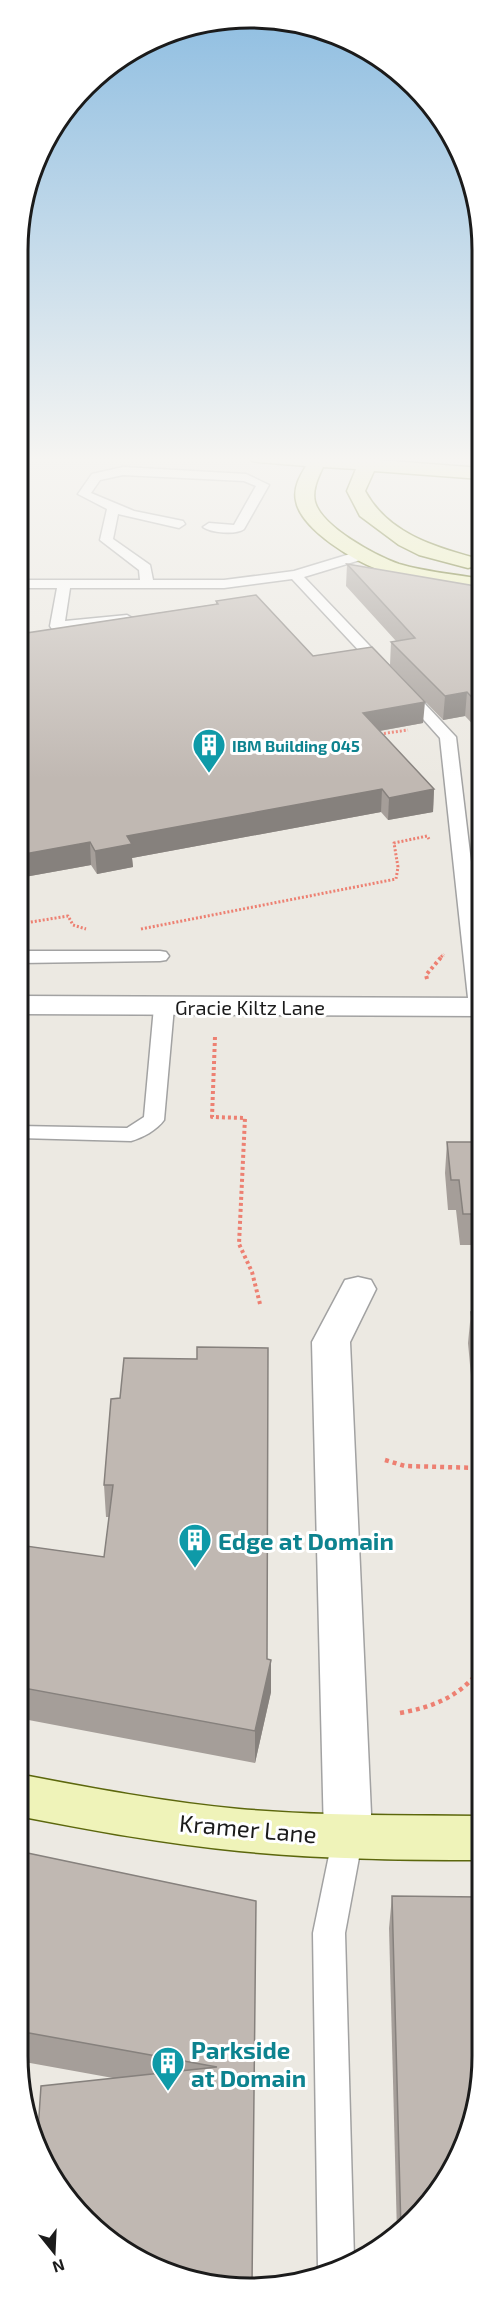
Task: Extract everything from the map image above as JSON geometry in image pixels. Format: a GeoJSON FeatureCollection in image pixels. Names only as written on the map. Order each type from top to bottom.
{"type":"FeatureCollection","features":[{"type":"Feature","properties":{"kind":"street"},"geometry":{"type":"LineString","coordinates":[[385,565],[472,583]]}},
{"type":"Feature","properties":{"kind":"street","name":"Gracie Kiltz Lane"},"geometry":{"type":"LineString","coordinates":[[28,1005],[472,1007]]}},
{"type":"Feature","properties":{"kind":"street"},"geometry":{"type":"LineString","coordinates":[[348,1836],[331,1342],[358,1289]]}},
{"type":"Feature","properties":{"kind":"street","name":"Kramer Lane"},"geometry":{"type":"LineString","coordinates":[[28,1797],[183,1823],[239,1830],[348,1836],[472,1838]]}},
{"type":"Feature","properties":{"kind":"lane"},"geometry":{"type":"LineString","coordinates":[[140,565],[145,568],[147,585]]}},
{"type":"Feature","properties":{"kind":"lane"},"geometry":{"type":"LineString","coordinates":[[28,584],[224,584],[296,575],[330,565]]}},
{"type":"Feature","properties":{"kind":"lane"},"geometry":{"type":"LineString","coordinates":[[296,575],[448,737],[472,940]]}},
{"type":"Feature","properties":{"kind":"lane"},"geometry":{"type":"LineString","coordinates":[[64,584],[57,626],[138,618]]}},
{"type":"Feature","properties":{"kind":"lane"},"geometry":{"type":"LineString","coordinates":[[28,957],[160,956]]}},
{"type":"Feature","properties":{"kind":"lane"},"geometry":{"type":"LineString","coordinates":[[28,1132],[131,1135],[154,1120],[164,1007]]}},
{"type":"Feature","properties":{"kind":"lane"},"geometry":{"type":"LineString","coordinates":[[336,2261],[329,1933],[348,1836]]}},
{"type":"Feature","properties":{"kind":"path"},"geometry":{"type":"LineString","coordinates":[[130,932],[396,879],[398,867],[394,843],[427,836],[432,845]]}},
{"type":"Feature","properties":{"kind":"path"},"geometry":{"type":"LineString","coordinates":[[28,923],[68,916],[73,925],[96,932]]}},
{"type":"Feature","properties":{"kind":"path"},"geometry":{"type":"LineString","coordinates":[[428,985],[426,975],[444,954]]}},
{"type":"Feature","properties":{"kind":"path"},"geometry":{"type":"LineString","coordinates":[[215,1037],[212,1117],[245,1118],[239,1244],[252,1272],[260,1304]]}},
{"type":"Feature","properties":{"kind":"path"},"geometry":{"type":"LineString","coordinates":[[385,1460],[405,1466],[472,1468]]}},
{"type":"Feature","properties":{"kind":"path"},"geometry":{"type":"LineString","coordinates":[[400,1713],[421,1710],[449,1700],[472,1683]]}},
{"type":"Feature","properties":{"kind":"building"},"geometry":{"type":"Polygon","coordinates":[[[348,565],[472,585],[472,697],[467,692],[445,696],[391,642],[415,638],[348,565]]]}},
{"type":"Feature","properties":{"kind":"building","name":"IBM Building 045"},"geometry":{"type":"Polygon","coordinates":[[[256,595],[313,656],[372,647],[425,702],[363,713],[434,789],[389,798],[382,789],[127,836],[132,844],[95,851],[90,842],[28,853],[28,633],[218,604],[216,601],[256,595]]]}},
{"type":"Feature","properties":{"kind":"building"},"geometry":{"type":"Polygon","coordinates":[[[447,1142],[472,1142],[472,1214],[463,1214],[459,1180],[451,1180],[447,1142]]]}},
{"type":"Feature","properties":{"kind":"building","name":"Edge at Domain"},"geometry":{"type":"Polygon","coordinates":[[[197,1347],[268,1348],[267,1659],[271,1660],[255,1731],[28,1689],[28,1546],[104,1557],[113,1485],[104,1485],[111,1399],[120,1398],[124,1358],[197,1359],[197,1347]]]}},
{"type":"Feature","properties":{"kind":"building","name":"Parkside at Domain"},"geometry":{"type":"Polygon","coordinates":[[[28,1853],[256,1901],[252,2278],[221,2276],[179,2266],[152,2255],[115,2232],[93,2213],[74,2191],[51,2154],[39,2122],[41,2086],[217,2067],[28,2033],[28,1853]]]}},
{"type":"Feature","properties":{"kind":"building"},"geometry":{"type":"Polygon","coordinates":[[[392,1896],[472,1897],[472,2056],[470,2085],[464,2113],[455,2141],[442,2167],[426,2191],[401,2219],[392,1896]]]}},
{"type":"Feature","properties":{"kind":"place","name":"IBM Building 045"},"geometry":{"type":"Point","coordinates":[209,774]}},
{"type":"Feature","properties":{"kind":"place","name":"Edge at Domain"},"geometry":{"type":"Point","coordinates":[195,1569]}},
{"type":"Feature","properties":{"kind":"place","name":"Parkside at Domain"},"geometry":{"type":"Point","coordinates":[168,2092]}}]}
